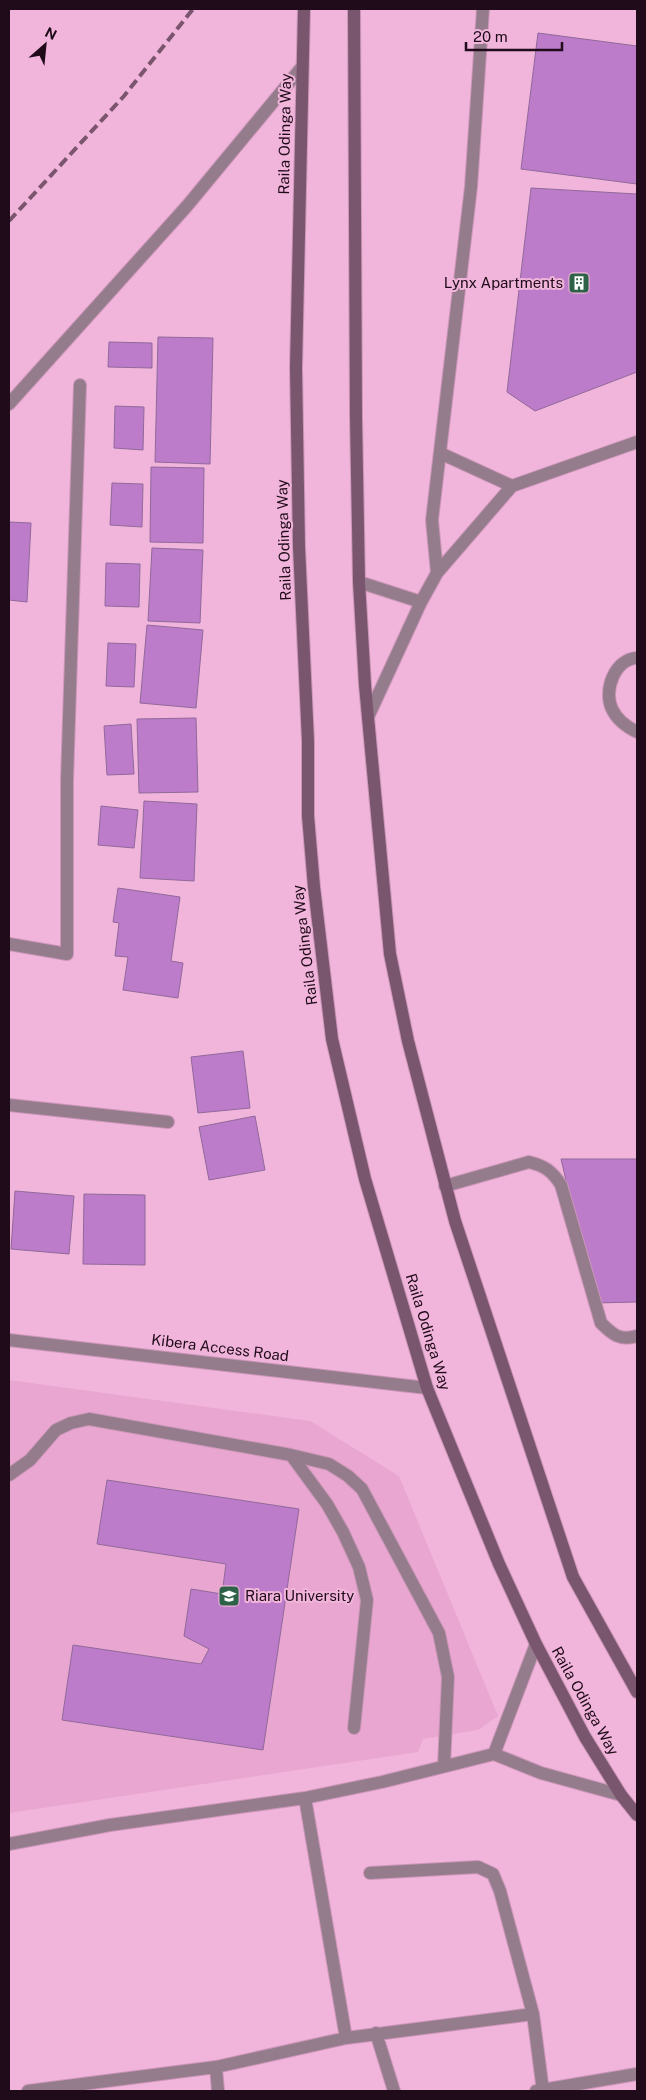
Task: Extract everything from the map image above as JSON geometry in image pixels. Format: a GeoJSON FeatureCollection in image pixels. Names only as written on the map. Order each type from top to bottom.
{"type":"FeatureCollection","features":[{"type":"Feature","properties":{"kind":"main road","name":"Raila Odinga Way"},"geometry":{"type":"LineString","coordinates":[[304,9],[296,368],[299,547],[308,742],[308,816],[314,887],[332,1039],[365,1180],[427,1388],[499,1564],[536,1644],[585,1737],[621,1795],[637,1814]]}},
{"type":"Feature","properties":{"kind":"main road"},"geometry":{"type":"LineString","coordinates":[[354,9],[359,582],[368,717],[390,954],[408,1041],[455,1221],[573,1577],[637,1692]]}},
{"type":"Feature","properties":{"kind":"street"},"geometry":{"type":"LineString","coordinates":[[437,573],[432,520],[470,187],[483,9]]}},
{"type":"Feature","properties":{"kind":"street"},"geometry":{"type":"LineString","coordinates":[[9,404],[187,206],[302,67]]}},
{"type":"Feature","properties":{"kind":"street"},"geometry":{"type":"LineString","coordinates":[[9,944],[67,954],[67,780],[80,384]]}},
{"type":"Feature","properties":{"kind":"street"},"geometry":{"type":"LineString","coordinates":[[368,717],[421,602],[437,573],[512,486],[637,442]]}},
{"type":"Feature","properties":{"kind":"street"},"geometry":{"type":"LineString","coordinates":[[440,453],[512,486]]}},
{"type":"Feature","properties":{"kind":"street"},"geometry":{"type":"LineString","coordinates":[[359,582],[421,602]]}},
{"type":"Feature","properties":{"kind":"street"},"geometry":{"type":"LineString","coordinates":[[637,658],[629,658],[620,664],[608,692],[611,708],[619,720],[637,732]]}},
{"type":"Feature","properties":{"kind":"street"},"geometry":{"type":"LineString","coordinates":[[9,1105],[168,1122]]}},
{"type":"Feature","properties":{"kind":"street"},"geometry":{"type":"LineString","coordinates":[[445,1186],[529,1162],[541,1165],[553,1172],[561,1185],[601,1324],[610,1333],[626,1339],[637,1336]]}},
{"type":"Feature","properties":{"kind":"street","name":"Kibera Access Road"},"geometry":{"type":"LineString","coordinates":[[9,1340],[427,1388]]}},
{"type":"Feature","properties":{"kind":"street"},"geometry":{"type":"LineString","coordinates":[[9,1475],[30,1460],[56,1430],[70,1423],[89,1419],[291,1455],[329,1464],[348,1476],[362,1489],[439,1633],[448,1676],[444,1766]]}},
{"type":"Feature","properties":{"kind":"street"},"geometry":{"type":"LineString","coordinates":[[291,1455],[327,1504],[343,1532],[359,1568],[367,1600],[354,1728]]}},
{"type":"Feature","properties":{"kind":"street"},"geometry":{"type":"LineString","coordinates":[[494,1754],[536,1644]]}},
{"type":"Feature","properties":{"kind":"street"},"geometry":{"type":"LineString","coordinates":[[9,1844],[110,1825],[305,1798],[494,1754],[541,1773],[621,1795]]}},
{"type":"Feature","properties":{"kind":"street"},"geometry":{"type":"LineString","coordinates":[[305,1798],[346,2038]]}},
{"type":"Feature","properties":{"kind":"street"},"geometry":{"type":"LineString","coordinates":[[370,1873],[478,1867],[493,1874],[500,1891],[533,2014],[541,2091],[637,2074]]}},
{"type":"Feature","properties":{"kind":"street"},"geometry":{"type":"LineString","coordinates":[[28,2091],[216,2067],[376,2033],[533,2014]]}},
{"type":"Feature","properties":{"kind":"street"},"geometry":{"type":"LineString","coordinates":[[376,2033],[394,2091]]}},
{"type":"Feature","properties":{"kind":"street"},"geometry":{"type":"LineString","coordinates":[[216,2067],[218,2091]]}},
{"type":"Feature","properties":{"kind":"shaded area","name":"Riara University"},"geometry":{"type":"Polygon","coordinates":[[[9,1380],[310,1421],[399,1476],[498,1716],[478,1730],[423,1739],[418,1752],[9,1813],[9,1380]]]}},
{"type":"Feature","properties":{"kind":"building"},"geometry":{"type":"Polygon","coordinates":[[[538,33],[637,46],[637,184],[521,169],[538,33]]]}},
{"type":"Feature","properties":{"kind":"building","name":"Lynx Apartments"},"geometry":{"type":"Polygon","coordinates":[[[531,188],[637,194],[637,372],[535,411],[507,392],[531,188]]]}},
{"type":"Feature","properties":{"kind":"building"},"geometry":{"type":"Polygon","coordinates":[[[158,337],[213,338],[210,464],[155,462],[158,337]]]}},
{"type":"Feature","properties":{"kind":"building"},"geometry":{"type":"Polygon","coordinates":[[[109,342],[152,343],[152,368],[108,367],[109,342]]]}},
{"type":"Feature","properties":{"kind":"building"},"geometry":{"type":"Polygon","coordinates":[[[115,406],[144,407],[143,450],[114,448],[115,406]]]}},
{"type":"Feature","properties":{"kind":"building"},"geometry":{"type":"Polygon","coordinates":[[[151,467],[204,468],[203,543],[150,542],[151,467]]]}},
{"type":"Feature","properties":{"kind":"building"},"geometry":{"type":"Polygon","coordinates":[[[112,483],[143,484],[142,527],[110,525],[112,483]]]}},
{"type":"Feature","properties":{"kind":"building"},"geometry":{"type":"Polygon","coordinates":[[[9,522],[31,523],[27,602],[9,600],[9,522]]]}},
{"type":"Feature","properties":{"kind":"building"},"geometry":{"type":"Polygon","coordinates":[[[152,548],[203,550],[200,623],[148,621],[152,548]]]}},
{"type":"Feature","properties":{"kind":"building"},"geometry":{"type":"Polygon","coordinates":[[[106,563],[140,564],[139,607],[105,606],[106,563]]]}},
{"type":"Feature","properties":{"kind":"building"},"geometry":{"type":"Polygon","coordinates":[[[147,625],[203,630],[196,708],[140,703],[147,625]]]}},
{"type":"Feature","properties":{"kind":"building"},"geometry":{"type":"Polygon","coordinates":[[[108,643],[136,644],[134,687],[106,686],[108,643]]]}},
{"type":"Feature","properties":{"kind":"building"},"geometry":{"type":"Polygon","coordinates":[[[196,718],[198,792],[139,793],[137,719],[196,718]]]}},
{"type":"Feature","properties":{"kind":"building"},"geometry":{"type":"Polygon","coordinates":[[[131,724],[134,774],[107,775],[104,726],[131,724]]]}},
{"type":"Feature","properties":{"kind":"building"},"geometry":{"type":"Polygon","coordinates":[[[144,801],[197,804],[194,881],[140,878],[144,801]]]}},
{"type":"Feature","properties":{"kind":"building"},"geometry":{"type":"Polygon","coordinates":[[[101,806],[138,810],[134,848],[98,845],[101,806]]]}},
{"type":"Feature","properties":{"kind":"building"},"geometry":{"type":"Polygon","coordinates":[[[118,888],[180,897],[171,961],[183,963],[178,998],[123,990],[128,957],[115,956],[119,923],[113,922],[118,888]]]}},
{"type":"Feature","properties":{"kind":"building"},"geometry":{"type":"Polygon","coordinates":[[[243,1051],[250,1108],[198,1113],[191,1057],[243,1051]]]}},
{"type":"Feature","properties":{"kind":"building"},"geometry":{"type":"Polygon","coordinates":[[[255,1116],[265,1170],[209,1180],[199,1127],[255,1116]]]}},
{"type":"Feature","properties":{"kind":"building"},"geometry":{"type":"Polygon","coordinates":[[[561,1159],[637,1159],[637,1302],[595,1303],[561,1159]]]}},
{"type":"Feature","properties":{"kind":"building"},"geometry":{"type":"Polygon","coordinates":[[[15,1191],[74,1196],[69,1254],[11,1249],[15,1191]]]}},
{"type":"Feature","properties":{"kind":"building"},"geometry":{"type":"Polygon","coordinates":[[[84,1194],[145,1195],[145,1265],[83,1264],[84,1194]]]}},
{"type":"Feature","properties":{"kind":"building"},"geometry":{"type":"Polygon","coordinates":[[[107,1480],[299,1509],[263,1750],[62,1720],[73,1645],[201,1664],[209,1649],[184,1636],[191,1589],[222,1594],[226,1564],[97,1544],[107,1480]]]}},
{"type":"Feature","properties":{"kind":"railway"},"geometry":{"type":"LineString","coordinates":[[9,221],[124,96],[193,9]]}},
{"type":"Feature","properties":{"kind":"place","name":"Lynx Apartments"},"geometry":{"type":"Point","coordinates":[579,283]}},
{"type":"Feature","properties":{"kind":"place","name":"Riara University"},"geometry":{"type":"Point","coordinates":[229,1596]}}]}
